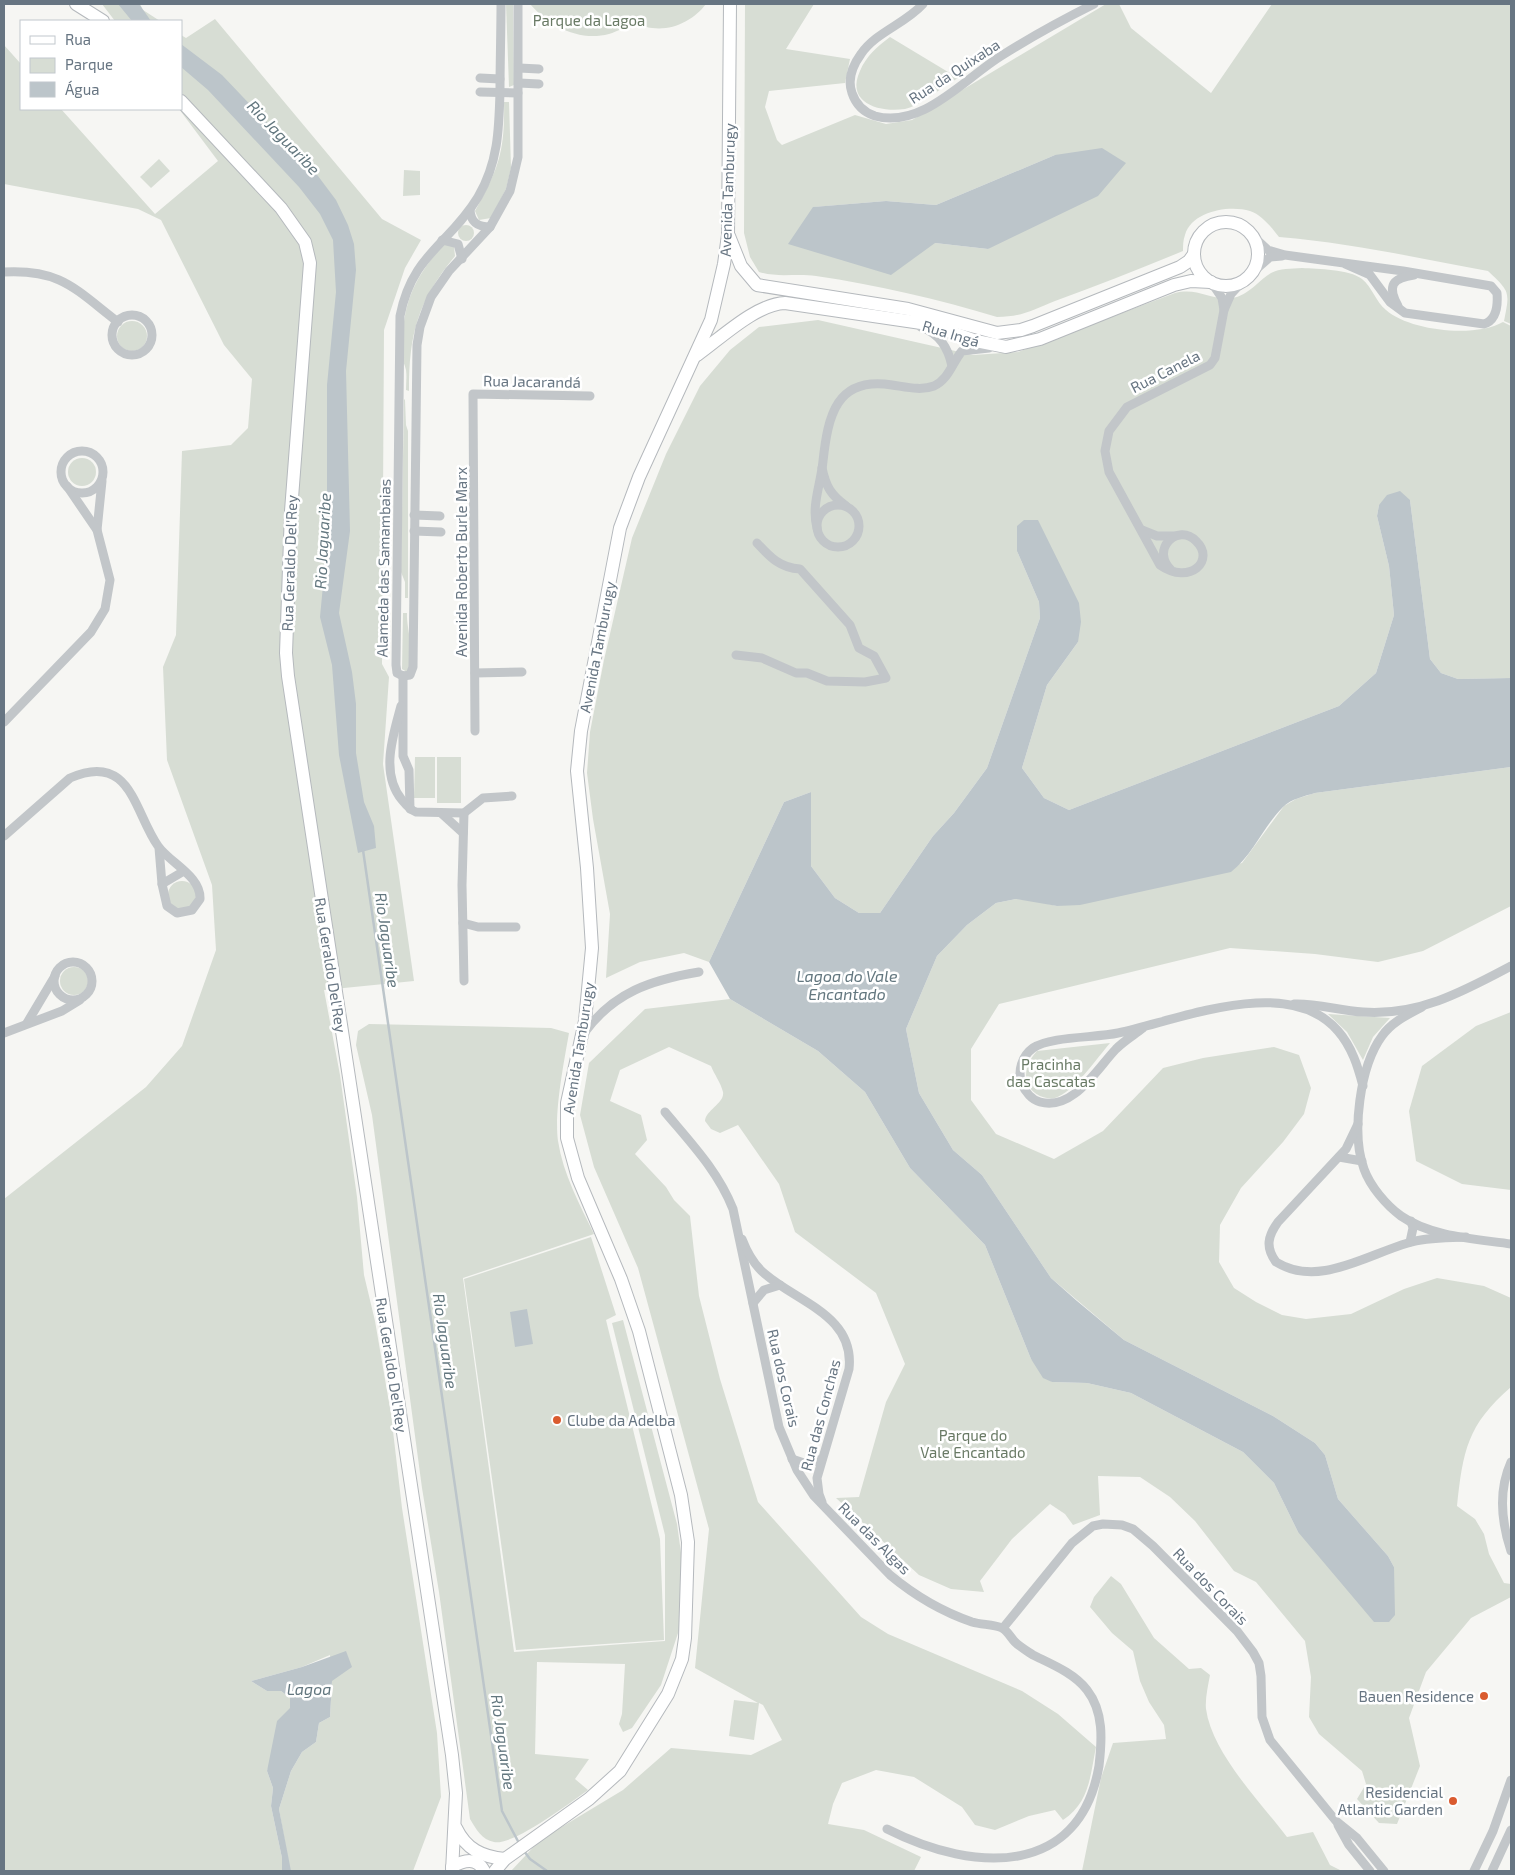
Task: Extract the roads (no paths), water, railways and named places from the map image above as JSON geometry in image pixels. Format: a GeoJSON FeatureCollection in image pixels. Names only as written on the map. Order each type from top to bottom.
{"type":"FeatureCollection","features":[{"type":"Feature","properties":{"kind":"main road"},"geometry":{"type":"LineString","coordinates":[[76,4],[101,20]]}},
{"type":"Feature","properties":{"kind":"main road","name":"Avenida Tamburugy"},"geometry":{"type":"LineString","coordinates":[[495,1871],[508,1856],[601,1790],[620,1770],[661,1706],[682,1659],[686,1624],[688,1542],[681,1495],[639,1331],[621,1279],[578,1178],[567,1138],[567,1103],[582,1036],[592,948],[587,868],[577,787],[581,731],[620,528],[639,476],[711,320],[718,294],[728,235],[730,4]]}},
{"type":"Feature","properties":{"kind":"main road","name":"Rua Geraldo Del'Rey"},"geometry":{"type":"LineString","coordinates":[[182,102],[281,208],[304,242],[310,263],[291,511],[286,653],[288,676],[452,1755],[456,1793],[456,1828],[452,1869]]}},
{"type":"Feature","properties":{"kind":"main road"},"geometry":{"type":"LineString","coordinates":[[1218,223],[1235,223],[1250,232],[1255,238],[1259,258],[1254,271],[1242,282],[1228,286],[1212,283],[1199,270],[1194,254],[1195,246],[1204,231],[1218,223]]}},
{"type":"Feature","properties":{"kind":"main road","name":"Rua Ingá"},"geometry":{"type":"LineString","coordinates":[[728,235],[741,266],[758,285],[908,309],[997,333],[1021,330],[1042,322],[1180,266],[1189,261],[1194,254]]}},
{"type":"Feature","properties":{"kind":"main road","name":"Rua Ingá"},"geometry":{"type":"LineString","coordinates":[[695,356],[757,311],[772,304],[785,303],[928,324],[976,341],[1006,347],[1040,339],[1174,285],[1191,281],[1212,283]]}},
{"type":"Feature","properties":{"kind":"main road"},"geometry":{"type":"LineString","coordinates":[[456,1828],[462,1840],[476,1852],[495,1858],[508,1856]]}},
{"type":"Feature","properties":{"kind":"main road"},"geometry":{"type":"LineString","coordinates":[[452,1869],[471,1861],[477,1863],[484,1871]]}},
{"type":"Feature","properties":{"kind":"street","name":"Alameda das Samambaias"},"geometry":{"type":"LineString","coordinates":[[501,4],[497,149],[487,179],[470,210],[418,269],[403,302],[398,333],[396,669],[403,676],[410,675],[413,672],[417,345],[425,312],[440,283],[490,228],[503,207],[515,174],[518,157],[518,4]]}},
{"type":"Feature","properties":{"kind":"street","name":"Rua da Quixaba"},"geometry":{"type":"LineString","coordinates":[[923,4],[862,52],[853,69],[850,89],[854,101],[862,110],[872,115],[896,118],[927,109],[1002,55],[1094,4]]}},
{"type":"Feature","properties":{"kind":"street","name":"Rua da Quixaba"},"geometry":{"type":"LineString","coordinates":[[1075,14],[1084,4]]}},
{"type":"Feature","properties":{"kind":"street"},"geometry":{"type":"LineString","coordinates":[[519,68],[539,69]]}},
{"type":"Feature","properties":{"kind":"street"},"geometry":{"type":"LineString","coordinates":[[480,78],[500,79]]}},
{"type":"Feature","properties":{"kind":"street"},"geometry":{"type":"LineString","coordinates":[[519,83],[539,84]]}},
{"type":"Feature","properties":{"kind":"street"},"geometry":{"type":"LineString","coordinates":[[480,92],[518,93]]}},
{"type":"Feature","properties":{"kind":"street"},"geometry":{"type":"LineString","coordinates":[[470,210],[473,222],[490,228]]}},
{"type":"Feature","properties":{"kind":"street"},"geometry":{"type":"LineString","coordinates":[[1255,238],[1268,250],[1285,256]]}},
{"type":"Feature","properties":{"kind":"street"},"geometry":{"type":"LineString","coordinates":[[442,240],[458,244],[462,259]]}},
{"type":"Feature","properties":{"kind":"street"},"geometry":{"type":"LineString","coordinates":[[1254,271],[1270,257],[1285,256],[1404,271],[1491,286],[1497,293],[1495,315],[1489,322],[1476,324],[1411,315],[1400,310],[1390,302],[1370,275],[1345,264]]}},
{"type":"Feature","properties":{"kind":"street"},"geometry":{"type":"LineString","coordinates":[[4,272],[35,272],[51,275],[76,289],[118,322]]}},
{"type":"Feature","properties":{"kind":"street"},"geometry":{"type":"LineString","coordinates":[[1400,310],[1393,294],[1394,282],[1398,278],[1419,275]]}},
{"type":"Feature","properties":{"kind":"street","name":"Rua Canela"},"geometry":{"type":"LineString","coordinates":[[1172,571],[1160,565],[1109,472],[1105,451],[1109,431],[1127,407],[1210,365],[1217,350],[1224,310],[1231,294],[1242,282]]}},
{"type":"Feature","properties":{"kind":"street"},"geometry":{"type":"LineString","coordinates":[[1212,283],[1222,298],[1224,310]]}},
{"type":"Feature","properties":{"kind":"street"},"geometry":{"type":"LineString","coordinates":[[136,316],[147,322],[152,334],[149,346],[139,354],[132,355],[120,351],[113,340],[114,327],[118,322],[123,318],[136,316]]}},
{"type":"Feature","properties":{"kind":"street"},"geometry":{"type":"LineString","coordinates":[[905,322],[925,329],[942,340],[950,356],[952,366]]}},
{"type":"Feature","properties":{"kind":"street"},"geometry":{"type":"LineString","coordinates":[[822,468],[826,487],[831,494],[856,515],[858,529],[851,542],[837,546],[830,545],[824,541],[817,528],[814,513],[828,422],[844,395],[858,386],[868,383],[915,388],[932,386],[946,377],[958,356],[967,349],[1006,347]]}},
{"type":"Feature","properties":{"kind":"street"},"geometry":{"type":"LineString","coordinates":[[398,394],[415,394]]}},
{"type":"Feature","properties":{"kind":"street","name":"Rua Jacarandá"},"geometry":{"type":"LineString","coordinates":[[473,394],[590,396]]}},
{"type":"Feature","properties":{"kind":"street","name":"Avenida Roberto Burle Marx"},"geometry":{"type":"LineString","coordinates":[[473,394],[475,487],[474,731]]}},
{"type":"Feature","properties":{"kind":"street"},"geometry":{"type":"LineString","coordinates":[[4,722],[82,642],[100,620],[105,609],[110,580],[97,530],[61,475],[64,462],[73,453],[86,452],[97,458],[101,463],[103,476],[97,530]]}},
{"type":"Feature","properties":{"kind":"street"},"geometry":{"type":"LineString","coordinates":[[67,486],[81,493],[88,492],[100,482],[103,476]]}},
{"type":"Feature","properties":{"kind":"street"},"geometry":{"type":"LineString","coordinates":[[817,528],[821,513],[827,508],[835,505],[851,509]]}},
{"type":"Feature","properties":{"kind":"street"},"geometry":{"type":"LineString","coordinates":[[414,515],[440,516]]}},
{"type":"Feature","properties":{"kind":"street"},"geometry":{"type":"LineString","coordinates":[[1142,530],[1156,536],[1184,535],[1196,540],[1202,551],[1202,558],[1200,564],[1190,573],[1184,574],[1172,571],[1164,561],[1162,555],[1166,543],[1177,536]]}},
{"type":"Feature","properties":{"kind":"street"},"geometry":{"type":"LineString","coordinates":[[414,531],[440,532]]}},
{"type":"Feature","properties":{"kind":"street"},"geometry":{"type":"LineString","coordinates":[[736,655],[762,658],[796,673],[807,674],[827,681],[864,682],[886,678],[874,656],[859,648],[850,625],[800,570],[789,569],[772,559],[757,543]]}},
{"type":"Feature","properties":{"kind":"street"},"geometry":{"type":"LineString","coordinates":[[396,605],[413,606]]}},
{"type":"Feature","properties":{"kind":"street"},"geometry":{"type":"LineString","coordinates":[[475,673],[522,672]]}},
{"type":"Feature","properties":{"kind":"street"},"geometry":{"type":"LineString","coordinates":[[403,676],[401,706],[410,809]]}},
{"type":"Feature","properties":{"kind":"street"},"geometry":{"type":"LineString","coordinates":[[401,706],[394,734],[390,774],[395,790],[410,809],[416,812],[464,813],[483,798],[512,796]]}},
{"type":"Feature","properties":{"kind":"street"},"geometry":{"type":"LineString","coordinates":[[391,761],[405,761]]}},
{"type":"Feature","properties":{"kind":"street"},"geometry":{"type":"LineString","coordinates":[[4,836],[58,786],[81,773],[92,772],[106,774],[126,785],[132,793],[159,848],[198,887],[200,893],[197,905],[192,910],[185,913],[171,910],[164,900],[159,848]]}},
{"type":"Feature","properties":{"kind":"street"},"geometry":{"type":"LineString","coordinates":[[441,813],[463,833]]}},
{"type":"Feature","properties":{"kind":"street"},"geometry":{"type":"LineString","coordinates":[[464,813],[464,981]]}},
{"type":"Feature","properties":{"kind":"street"},"geometry":{"type":"LineString","coordinates":[[162,884],[184,871]]}},
{"type":"Feature","properties":{"kind":"street"},"geometry":{"type":"LineString","coordinates":[[463,923],[478,926],[516,927]]}},
{"type":"Feature","properties":{"kind":"street"},"geometry":{"type":"LineString","coordinates":[[4,1033],[62,1011],[87,995],[92,984],[90,972],[86,967],[75,962],[58,969],[27,1023]]}},
{"type":"Feature","properties":{"kind":"street"},"geometry":{"type":"LineString","coordinates":[[1511,966],[1462,992],[1422,1007],[1396,1022],[1383,1035],[1369,1061],[1363,1086],[1358,1124],[1362,1161],[1369,1179],[1383,1200],[1401,1216],[1428,1228],[1466,1237],[1511,1244]]}},
{"type":"Feature","properties":{"kind":"street"},"geometry":{"type":"LineString","coordinates":[[582,1036],[594,1019],[612,1003],[639,987],[670,976],[699,972]]}},
{"type":"Feature","properties":{"kind":"street"},"geometry":{"type":"LineString","coordinates":[[55,974],[55,986],[61,995],[71,1000],[82,998]]}},
{"type":"Feature","properties":{"kind":"street"},"geometry":{"type":"LineString","coordinates":[[1143,1028],[1118,1047],[1078,1091],[1059,1103],[1037,1101],[1028,1095],[1022,1086],[1019,1075],[1025,1055],[1034,1047],[1044,1043],[1113,1035],[1218,1008],[1258,1004],[1302,1003],[1364,1012],[1391,1012],[1422,1007]]}},
{"type":"Feature","properties":{"kind":"street"},"geometry":{"type":"LineString","coordinates":[[1285,1004],[1323,1019],[1338,1031],[1356,1061],[1363,1086]]}},
{"type":"Feature","properties":{"kind":"street"},"geometry":{"type":"LineString","coordinates":[[1323,1019],[1327,1008]]}},
{"type":"Feature","properties":{"kind":"street"},"geometry":{"type":"LineString","coordinates":[[1391,1012],[1396,1022]]}},
{"type":"Feature","properties":{"kind":"street"},"geometry":{"type":"LineString","coordinates":[[1113,1035],[1118,1047]]}},
{"type":"Feature","properties":{"kind":"street"},"geometry":{"type":"LineString","coordinates":[[1356,1061],[1363,1064],[1369,1061]]}},
{"type":"Feature","properties":{"kind":"street","name":"Rua dos Corais"},"geometry":{"type":"LineString","coordinates":[[665,1112],[708,1163],[733,1209],[780,1427],[792,1459],[809,1490],[825,1507]]}},
{"type":"Feature","properties":{"kind":"street"},"geometry":{"type":"LineString","coordinates":[[1358,1124],[1351,1140],[1339,1157],[1278,1222],[1271,1232],[1268,1247],[1276,1262],[1294,1270],[1324,1272],[1410,1242],[1466,1237]]}},
{"type":"Feature","properties":{"kind":"street"},"geometry":{"type":"LineString","coordinates":[[1339,1157],[1362,1161]]}},
{"type":"Feature","properties":{"kind":"street"},"geometry":{"type":"LineString","coordinates":[[1410,1242],[1413,1228],[1411,1221]]}},
{"type":"Feature","properties":{"kind":"street","name":"Rua das Conchas"},"geometry":{"type":"LineString","coordinates":[[738,1227],[746,1247],[757,1266],[780,1285],[837,1325],[848,1344],[851,1355],[849,1369],[822,1459],[817,1486],[825,1507]]}},
{"type":"Feature","properties":{"kind":"street"},"geometry":{"type":"LineString","coordinates":[[753,1303],[764,1290],[780,1285]]}},
{"type":"Feature","properties":{"kind":"street"},"geometry":{"type":"LineString","coordinates":[[792,1459],[807,1464],[822,1459]]}},
{"type":"Feature","properties":{"kind":"street"},"geometry":{"type":"LineString","coordinates":[[1510,1547],[1503,1524],[1502,1497],[1511,1462]]}},
{"type":"Feature","properties":{"kind":"street","name":"Rua das Algas"},"geometry":{"type":"LineString","coordinates":[[825,1507],[902,1586],[963,1618],[1003,1628]]}},
{"type":"Feature","properties":{"kind":"street","name":"Rua dos Corais"},"geometry":{"type":"LineString","coordinates":[[1003,1628],[1072,1543],[1085,1531],[1092,1526],[1111,1523],[1132,1530],[1152,1546],[1246,1641],[1259,1663],[1262,1676],[1262,1717],[1270,1740],[1336,1821],[1349,1845],[1368,1870]]}},
{"type":"Feature","properties":{"kind":"street"},"geometry":{"type":"LineString","coordinates":[[1003,1628],[1022,1648],[1076,1679],[1086,1689],[1098,1713],[1101,1741],[1096,1784],[1084,1819],[1069,1843]]}},
{"type":"Feature","properties":{"kind":"street"},"geometry":{"type":"LineString","coordinates":[[1474,1871],[1493,1832],[1511,1780]]}},
{"type":"Feature","properties":{"kind":"street","name":"Rua dos Corais"},"geometry":{"type":"LineString","coordinates":[[1336,1821],[1357,1838],[1384,1871]]}},
{"type":"Feature","properties":{"kind":"street"},"geometry":{"type":"LineString","coordinates":[[887,1829],[929,1851],[980,1867]]}},
{"type":"Feature","properties":{"kind":"street"},"geometry":{"type":"LineString","coordinates":[[1492,1871],[1511,1830]]}},
{"type":"Feature","properties":{"kind":"street"},"geometry":{"type":"LineString","coordinates":[[1368,1870],[1376,1861]]}},
{"type":"Feature","properties":{"kind":"water"},"geometry":{"type":"Polygon","coordinates":[[[118,4],[139,4],[150,20],[131,20],[118,4]]]}},
{"type":"Feature","properties":{"kind":"water"},"geometry":{"type":"Polygon","coordinates":[[[182,45],[222,75],[318,176],[336,200],[348,225],[354,244],[356,270],[346,371],[350,531],[339,613],[352,672],[356,704],[356,753],[364,802],[374,826],[376,848],[358,853],[339,755],[332,665],[320,617],[327,543],[327,385],[336,292],[333,240],[320,214],[299,187],[208,90],[182,68],[182,45]]]}},
{"type":"Feature","properties":{"kind":"water"},"geometry":{"type":"Polygon","coordinates":[[[1102,148],[1126,163],[1098,196],[988,249],[935,243],[891,275],[788,244],[813,207],[886,201],[936,205],[1055,155],[1102,148]]]}},
{"type":"Feature","properties":{"kind":"water","name":"Lagoa do Vale Encantado"},"geometry":{"type":"Polygon","coordinates":[[[1400,491],[1410,500],[1430,659],[1441,673],[1458,679],[1511,678],[1511,767],[1315,793],[1298,798],[1283,807],[1246,857],[1231,872],[1080,905],[1057,906],[1016,899],[996,903],[967,925],[937,956],[906,1029],[919,1093],[953,1150],[982,1175],[1051,1278],[1124,1340],[1273,1416],[1315,1443],[1325,1455],[1338,1499],[1388,1556],[1394,1567],[1395,1615],[1389,1622],[1374,1622],[1298,1532],[1274,1483],[1243,1452],[1131,1393],[1087,1383],[1052,1382],[1043,1378],[1031,1359],[985,1245],[910,1168],[865,1092],[818,1051],[730,999],[709,962],[784,802],[811,792],[811,866],[835,898],[859,913],[880,913],[933,836],[954,813],[987,768],[1040,618],[1039,602],[1017,551],[1017,526],[1024,520],[1038,520],[1079,603],[1081,622],[1078,642],[1047,685],[1022,768],[1044,798],[1069,810],[1339,706],[1376,673],[1394,615],[1389,566],[1377,516],[1379,505],[1387,495],[1400,491]]]}},
{"type":"Feature","properties":{"kind":"water"},"geometry":{"type":"Polygon","coordinates":[[[527,1309],[533,1344],[515,1347],[510,1312],[527,1309]]]}},
{"type":"Feature","properties":{"kind":"water","name":"Lagoa"},"geometry":{"type":"Polygon","coordinates":[[[346,1651],[352,1667],[332,1681],[330,1717],[319,1723],[316,1742],[302,1752],[291,1771],[279,1809],[291,1871],[282,1871],[282,1858],[271,1806],[273,1788],[267,1771],[277,1721],[290,1708],[290,1698],[281,1691],[267,1691],[251,1681],[302,1667],[346,1651]]]}},
{"type":"Feature","properties":{"kind":"waterway","name":"Rio Jaguaribe"},"geometry":{"type":"LineString","coordinates":[[363,850],[502,1811],[520,1845]]}},
{"type":"Feature","properties":{"kind":"waterway","name":"Rio Jaguaribe"},"geometry":{"type":"LineString","coordinates":[[524,1851],[530,1859],[547,1871]]}},
{"type":"Feature","properties":{"kind":"place","name":"Clube da Adelba"},"geometry":{"type":"Point","coordinates":[557,1420]}},
{"type":"Feature","properties":{"kind":"place","name":"Bauen Residence"},"geometry":{"type":"Point","coordinates":[1484,1696]}},
{"type":"Feature","properties":{"kind":"place","name":"Residencial Atlantic Garden"},"geometry":{"type":"Point","coordinates":[1453,1801]}},
{"type":"Feature","properties":{"kind":"park label","name":"Parque da Lagoa"},"geometry":{"type":"Point","coordinates":[589,20]}},
{"type":"Feature","properties":{"kind":"park label","name":"Pracinha das Cascatas"},"geometry":{"type":"Point","coordinates":[1051,1072]}},
{"type":"Feature","properties":{"kind":"park label","name":"Parque do Vale Encantado"},"geometry":{"type":"Point","coordinates":[973,1444]}}]}
